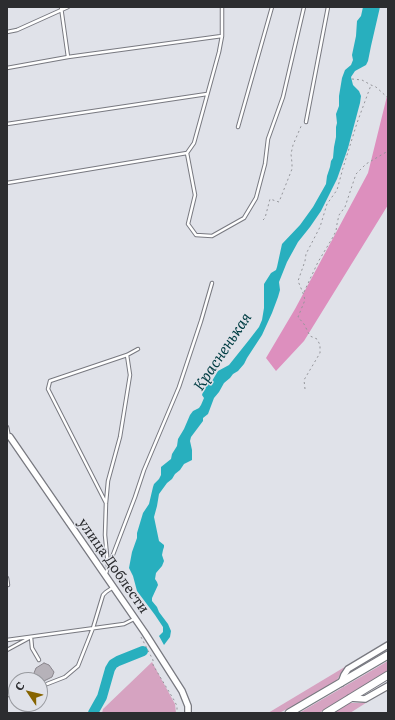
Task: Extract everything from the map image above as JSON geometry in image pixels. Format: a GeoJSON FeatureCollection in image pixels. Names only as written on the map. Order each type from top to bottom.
{"type":"FeatureCollection","features":[{"type":"Feature","properties":{"kind":"main road"},"geometry":{"type":"LineString","coordinates":[[289,713],[388,655]]}},
{"type":"Feature","properties":{"kind":"main road"},"geometry":{"type":"LineString","coordinates":[[326,713],[388,675]]}},
{"type":"Feature","properties":{"kind":"street","name":"улица Доблести"},"geometry":{"type":"LineString","coordinates":[[8,437],[141,627],[182,691],[188,706],[188,713]]}},
{"type":"Feature","properties":{"kind":"street"},"geometry":{"type":"LineString","coordinates":[[341,683],[348,669],[388,645]]}},
{"type":"Feature","properties":{"kind":"street"},"geometry":{"type":"LineString","coordinates":[[350,698],[365,699],[388,686]]}},
{"type":"Feature","properties":{"kind":"lane"},"geometry":{"type":"LineString","coordinates":[[7,32],[18,30],[62,8],[68,7]]}},
{"type":"Feature","properties":{"kind":"lane"},"geometry":{"type":"LineString","coordinates":[[7,183],[187,153],[194,143],[219,52],[222,36],[222,7]]}},
{"type":"Feature","properties":{"kind":"lane"},"geometry":{"type":"LineString","coordinates":[[238,127],[272,7]]}},
{"type":"Feature","properties":{"kind":"lane"},"geometry":{"type":"LineString","coordinates":[[187,153],[195,195],[188,224],[196,235],[212,236],[244,218],[256,198],[265,164],[268,139],[283,97],[304,7]]}},
{"type":"Feature","properties":{"kind":"lane"},"geometry":{"type":"LineString","coordinates":[[306,122],[328,7]]}},
{"type":"Feature","properties":{"kind":"lane"},"geometry":{"type":"LineString","coordinates":[[62,8],[68,57]]}},
{"type":"Feature","properties":{"kind":"lane"},"geometry":{"type":"LineString","coordinates":[[7,68],[68,57],[222,36]]}},
{"type":"Feature","properties":{"kind":"lane"},"geometry":{"type":"LineString","coordinates":[[7,124],[207,94]]}},
{"type":"Feature","properties":{"kind":"lane"},"geometry":{"type":"LineString","coordinates":[[105,576],[144,470],[179,387],[212,283]]}},
{"type":"Feature","properties":{"kind":"lane"},"geometry":{"type":"LineString","coordinates":[[106,502],[48,389],[50,381],[127,355],[138,349]]}},
{"type":"Feature","properties":{"kind":"lane"},"geometry":{"type":"LineString","coordinates":[[108,566],[105,535],[106,502],[108,481],[120,437],[130,375],[127,355]]}},
{"type":"Feature","properties":{"kind":"lane"},"geometry":{"type":"LineString","coordinates":[[7,428],[8,437]]}},
{"type":"Feature","properties":{"kind":"lane"},"geometry":{"type":"LineString","coordinates":[[7,578],[8,585]]}},
{"type":"Feature","properties":{"kind":"lane"},"geometry":{"type":"LineString","coordinates":[[48,684],[65,678],[78,666],[104,595],[113,587]]}},
{"type":"Feature","properties":{"kind":"lane"},"geometry":{"type":"LineString","coordinates":[[7,640],[124,624],[135,619]]}},
{"type":"Feature","properties":{"kind":"lane"},"geometry":{"type":"LineString","coordinates":[[7,650],[31,637]]}},
{"type":"Feature","properties":{"kind":"lane"},"geometry":{"type":"LineString","coordinates":[[31,637],[32,648],[39,660]]}},
{"type":"Feature","properties":{"kind":"path"},"geometry":{"type":"LineString","coordinates":[[352,79],[362,80],[376,86],[388,98]]}},
{"type":"Feature","properties":{"kind":"path"},"geometry":{"type":"LineString","coordinates":[[305,389],[304,380],[320,353],[320,345],[317,340],[310,336],[304,324],[298,317],[305,300],[304,292],[298,281],[306,254],[320,227],[327,204],[337,190],[357,123],[371,85]]}},
{"type":"Feature","properties":{"kind":"path"},"geometry":{"type":"LineString","coordinates":[[263,220],[265,218],[270,199],[279,202],[292,169],[291,154],[293,145],[300,126],[307,117]]}},
{"type":"Feature","properties":{"kind":"path"},"geometry":{"type":"LineString","coordinates":[[304,292],[313,271],[336,231],[340,215],[345,207],[356,174],[366,164],[388,151]]}},
{"type":"Feature","properties":{"kind":"path"},"geometry":{"type":"LineString","coordinates":[[141,627],[141,639],[153,660],[153,664],[177,706],[178,713]]}},
{"type":"Feature","properties":{"kind":"shaded area"},"geometry":{"type":"Polygon","coordinates":[[[388,92],[388,205],[304,341],[276,371],[266,358],[295,309],[368,173],[388,92]]]}},
{"type":"Feature","properties":{"kind":"shaded area"},"geometry":{"type":"Polygon","coordinates":[[[388,661],[388,671],[319,713],[299,713],[388,661]]]}},
{"type":"Feature","properties":{"kind":"shaded area"},"geometry":{"type":"Polygon","coordinates":[[[152,662],[175,704],[176,713],[102,713],[103,709],[152,662]]]}},
{"type":"Feature","properties":{"kind":"shaded area"},"geometry":{"type":"Polygon","coordinates":[[[348,665],[335,683],[314,696],[279,713],[268,713],[348,665]]]}},
{"type":"Feature","properties":{"kind":"shaded area"},"geometry":{"type":"Polygon","coordinates":[[[369,701],[350,713],[332,713],[349,703],[369,701]]]}},
{"type":"Feature","properties":{"kind":"water"},"geometry":{"type":"Polygon","coordinates":[[[363,7],[380,7],[368,61],[366,65],[355,71],[351,77],[353,85],[359,91],[361,96],[348,148],[337,179],[321,211],[298,242],[287,262],[279,282],[280,290],[278,297],[262,335],[244,364],[224,383],[214,398],[208,414],[203,418],[203,421],[191,437],[192,460],[184,464],[159,494],[154,517],[159,541],[164,545],[162,555],[164,561],[156,573],[155,579],[158,585],[152,601],[168,624],[171,631],[170,637],[164,645],[159,636],[163,632],[163,627],[137,591],[129,568],[143,513],[149,504],[154,484],[161,475],[161,467],[171,459],[177,446],[178,439],[190,415],[201,405],[204,398],[202,395],[207,385],[212,381],[218,371],[229,365],[259,327],[264,308],[264,284],[271,273],[276,270],[282,244],[300,225],[313,207],[326,184],[333,158],[337,123],[336,114],[339,106],[342,78],[345,70],[351,65],[353,60],[352,55],[357,21],[361,16],[363,7]]]}},
{"type":"Feature","properties":{"kind":"building"},"geometry":{"type":"Polygon","coordinates":[[[44,663],[49,665],[54,672],[52,677],[48,679],[48,672],[34,672],[36,668],[44,663]]]}},
{"type":"Feature","properties":{"kind":"waterway","name":"Красненькая"},"geometry":{"type":"LineString","coordinates":[[93,713],[102,697],[110,669],[113,664],[143,651]]}}]}
